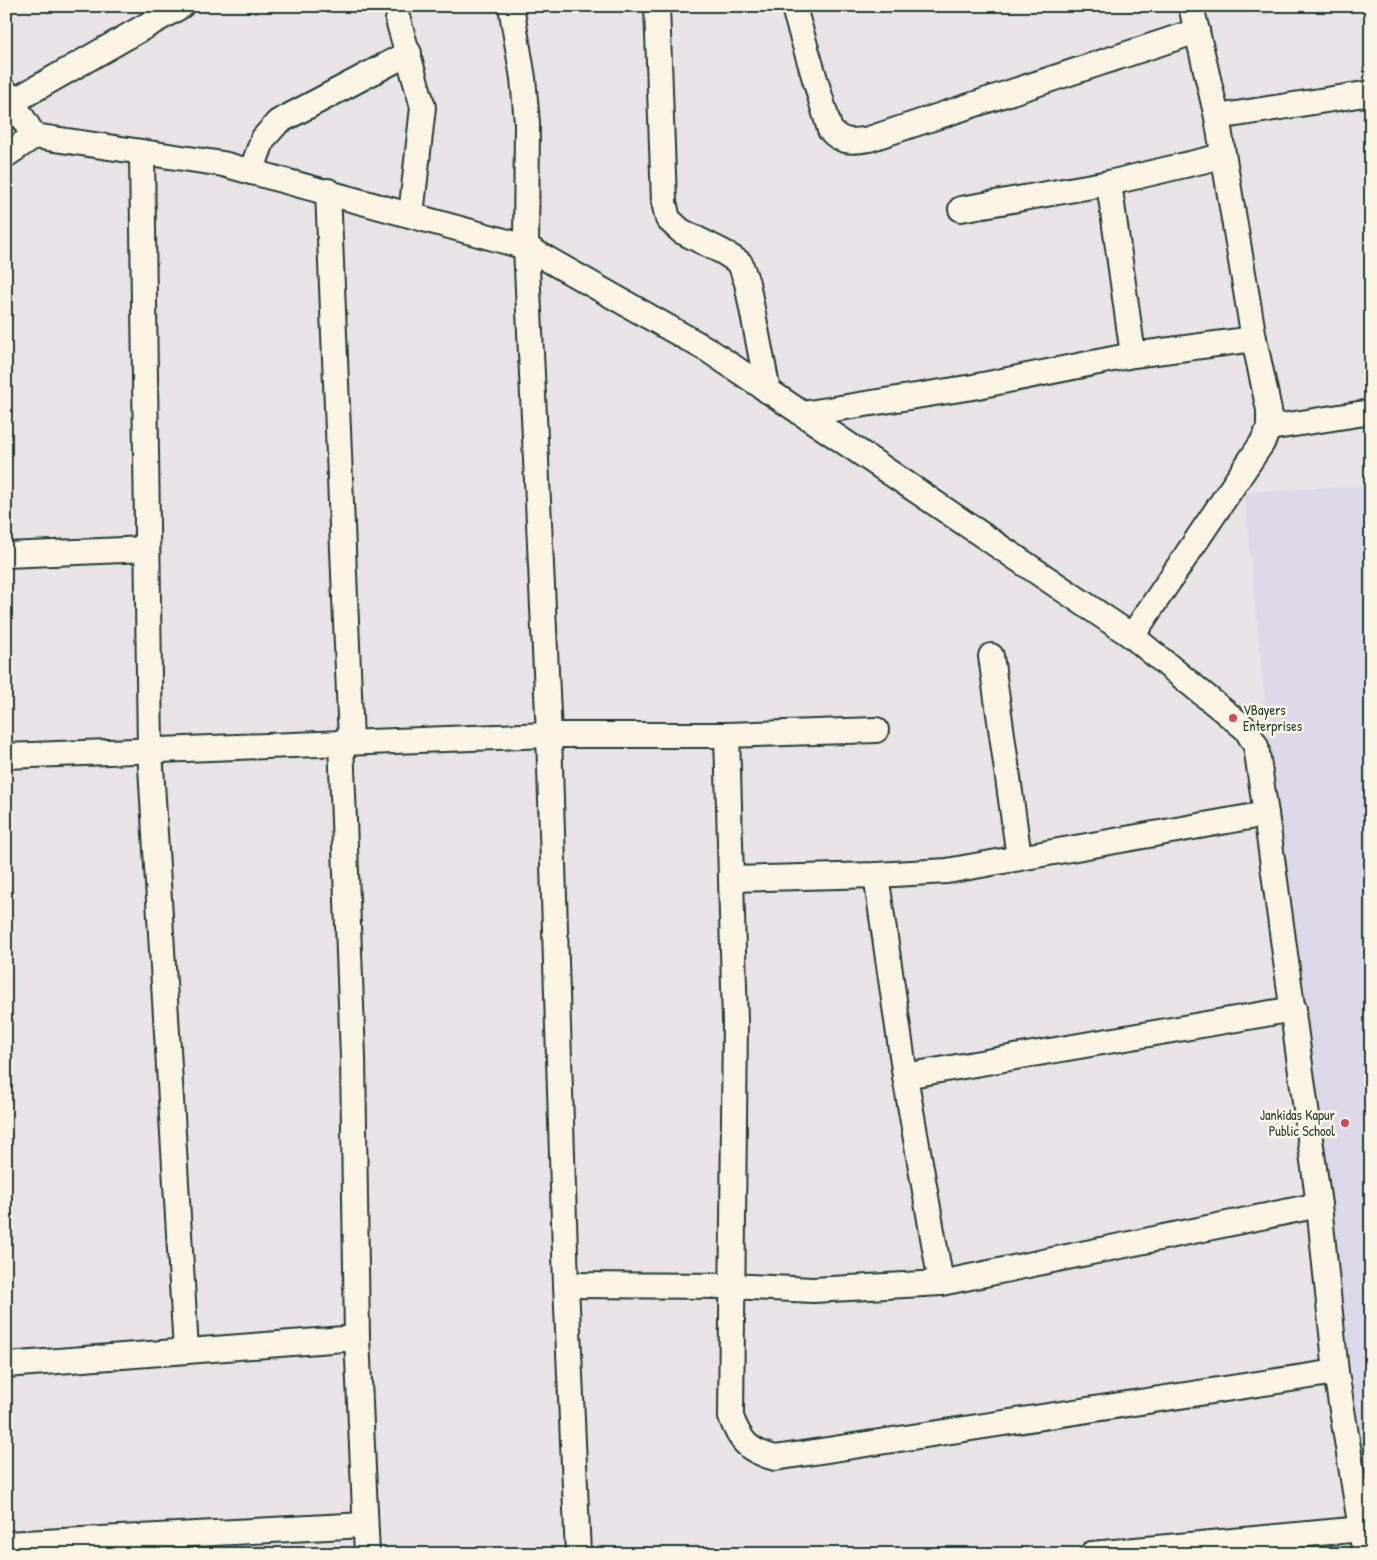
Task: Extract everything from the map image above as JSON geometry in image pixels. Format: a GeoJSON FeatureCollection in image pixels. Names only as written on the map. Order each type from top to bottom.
{"type":"FeatureCollection","features":[{"type":"Feature","properties":{"kind":"street"},"geometry":{"type":"LineString","coordinates":[[34,136],[9,97],[181,6]]}},
{"type":"Feature","properties":{"kind":"street"},"geometry":{"type":"LineString","coordinates":[[511,6],[523,78],[527,123],[526,247],[549,735],[566,1285],[578,1554]]}},
{"type":"Feature","properties":{"kind":"street"},"geometry":{"type":"LineString","coordinates":[[657,6],[664,202],[668,219],[681,232],[723,252],[740,264],[747,283],[768,391]]}},
{"type":"Feature","properties":{"kind":"street"},"geometry":{"type":"LineString","coordinates":[[796,6],[796,14],[830,130],[838,139],[848,142],[868,139],[1197,31]]}},
{"type":"Feature","properties":{"kind":"street"},"geometry":{"type":"LineString","coordinates":[[1132,636],[1262,443],[1269,428],[1270,410],[1254,339],[1218,117],[1191,6]]}},
{"type":"Feature","properties":{"kind":"street"},"geometry":{"type":"LineString","coordinates":[[398,20],[420,91],[423,119],[410,215]]}},
{"type":"Feature","properties":{"kind":"street"},"geometry":{"type":"LineString","coordinates":[[251,172],[263,139],[278,122],[409,53]]}},
{"type":"Feature","properties":{"kind":"street"},"geometry":{"type":"LineString","coordinates":[[1218,117],[1371,94]]}},
{"type":"Feature","properties":{"kind":"street"},"geometry":{"type":"LineString","coordinates":[[6,155],[34,136],[142,154],[223,164],[328,191],[526,247],[708,350],[1132,636],[1252,736],[1256,746],[1294,1009],[1319,1205],[1336,1372],[1365,1554]]}},
{"type":"Feature","properties":{"kind":"street"},"geometry":{"type":"LineString","coordinates":[[142,154],[150,750],[186,1350]]}},
{"type":"Feature","properties":{"kind":"street"},"geometry":{"type":"LineString","coordinates":[[961,209],[1109,183],[1224,156]]}},
{"type":"Feature","properties":{"kind":"street"},"geometry":{"type":"LineString","coordinates":[[1109,183],[1133,355]]}},
{"type":"Feature","properties":{"kind":"street"},"geometry":{"type":"LineString","coordinates":[[328,191],[346,741],[357,1338],[365,1525],[368,1554]]}},
{"type":"Feature","properties":{"kind":"street"},"geometry":{"type":"LineString","coordinates":[[802,414],[972,387],[1133,355],[1254,339]]}},
{"type":"Feature","properties":{"kind":"street"},"geometry":{"type":"LineString","coordinates":[[1269,428],[1371,412]]}},
{"type":"Feature","properties":{"kind":"street"},"geometry":{"type":"LineString","coordinates":[[6,555],[147,549]]}},
{"type":"Feature","properties":{"kind":"street"},"geometry":{"type":"LineString","coordinates":[[991,656],[1019,857]]}},
{"type":"Feature","properties":{"kind":"street"},"geometry":{"type":"LineString","coordinates":[[6,756],[346,741],[549,735],[727,735],[876,730]]}},
{"type":"Feature","properties":{"kind":"street"},"geometry":{"type":"LineString","coordinates":[[727,735],[735,1022],[731,1417],[738,1435],[755,1452],[775,1458],[1336,1372]]}},
{"type":"Feature","properties":{"kind":"street"},"geometry":{"type":"LineString","coordinates":[[732,879],[946,871],[1266,814]]}},
{"type":"Feature","properties":{"kind":"street"},"geometry":{"type":"LineString","coordinates":[[876,875],[906,1076],[941,1283]]}},
{"type":"Feature","properties":{"kind":"street"},"geometry":{"type":"LineString","coordinates":[[906,1076],[1294,1009]]}},
{"type":"Feature","properties":{"kind":"street"},"geometry":{"type":"LineString","coordinates":[[566,1285],[731,1286],[813,1290],[941,1283],[1319,1205]]}},
{"type":"Feature","properties":{"kind":"street"},"geometry":{"type":"LineString","coordinates":[[6,1365],[357,1338]]}},
{"type":"Feature","properties":{"kind":"street"},"geometry":{"type":"LineString","coordinates":[[6,1544],[365,1525]]}},
{"type":"Feature","properties":{"kind":"street"},"geometry":{"type":"LineString","coordinates":[[1092,1554],[1362,1529]]}},
{"type":"Feature","properties":{"kind":"shaded area"},"geometry":{"type":"Polygon","coordinates":[[[1255,6],[1323,6],[1257,17],[1255,6]]]}},
{"type":"Feature","properties":{"kind":"shaded area","name":"Jankidas Kapur Public School"},"geometry":{"type":"Polygon","coordinates":[[[1371,485],[1371,1524],[1267,722],[1244,492],[1371,485]]]}},
{"type":"Feature","properties":{"kind":"place","name":"VBayers Enterprises"},"geometry":{"type":"Point","coordinates":[1233,718]}},
{"type":"Feature","properties":{"kind":"place","name":"Jankidas Kapur Public School"},"geometry":{"type":"Point","coordinates":[1345,1123]}}]}
